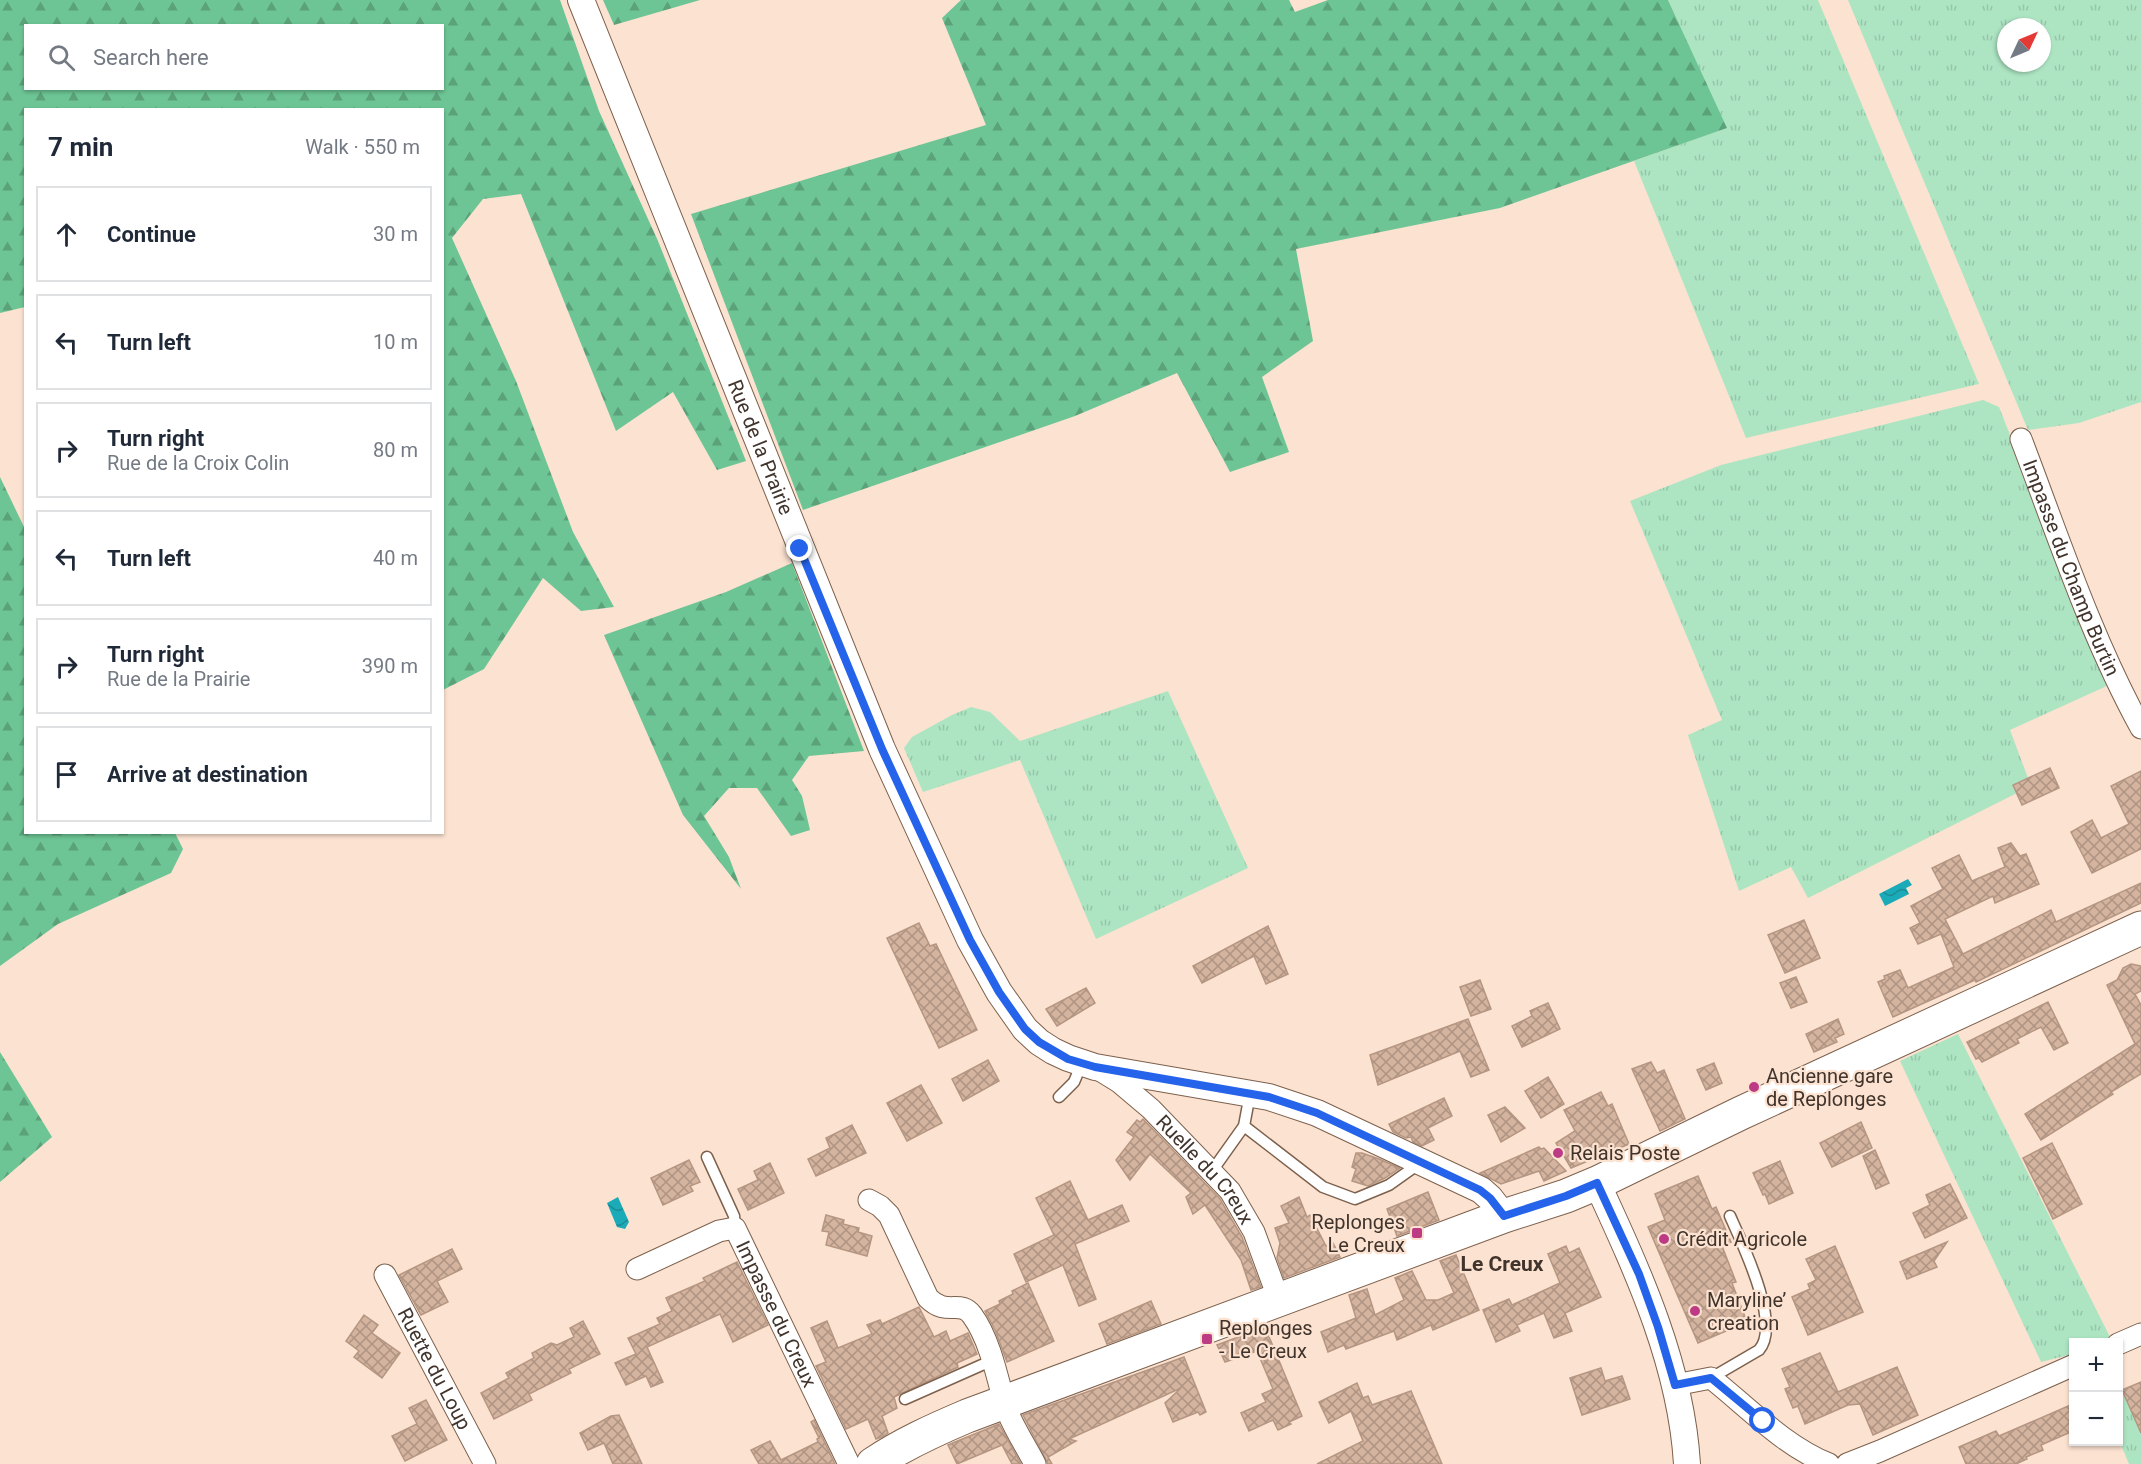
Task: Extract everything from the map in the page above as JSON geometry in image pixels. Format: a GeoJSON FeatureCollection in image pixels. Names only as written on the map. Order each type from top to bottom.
{"type":"FeatureCollection","features":[{"type":"Feature","properties":{"kind":"main road"},"geometry":{"type":"LineString","coordinates":[[873,1464],[935,1430],[1597,1183],[1752,1108],[2141,928]]}},
{"type":"Feature","properties":{"kind":"street","name":"Rue de la Prairie"},"geometry":{"type":"LineString","coordinates":[[581,0],[870,720],[970,940],[999,992],[1025,1029],[1053,1051],[1088,1065],[1168,1081],[1269,1097],[1317,1113],[1480,1190],[1490,1198],[1504,1216]]}},
{"type":"Feature","properties":{"kind":"street","name":"Impasse du Champ Burtin"},"geometry":{"type":"LineString","coordinates":[[2021,439],[2095,630],[2122,694],[2141,728]]}},
{"type":"Feature","properties":{"kind":"street","name":"Ruelle du Creux"},"geometry":{"type":"LineString","coordinates":[[1088,1065],[1119,1082],[1151,1109],[1230,1191],[1245,1215],[1266,1260],[1279,1300]]}},
{"type":"Feature","properties":{"kind":"street"},"geometry":{"type":"LineString","coordinates":[[1151,1109],[1168,1081]]}},
{"type":"Feature","properties":{"kind":"street"},"geometry":{"type":"LineString","coordinates":[[1597,1183],[1639,1274],[1658,1327],[1675,1385],[1688,1464]]}},
{"type":"Feature","properties":{"kind":"street"},"geometry":{"type":"LineString","coordinates":[[869,1200],[889,1215],[928,1298],[945,1309],[959,1307],[967,1310],[974,1317],[993,1360],[1005,1403],[1035,1464]]}},
{"type":"Feature","properties":{"kind":"street","name":"Impasse du Creux"},"geometry":{"type":"LineString","coordinates":[[637,1269],[719,1231],[735,1228],[849,1464]]}},
{"type":"Feature","properties":{"kind":"street","name":"Ruette du Loup"},"geometry":{"type":"LineString","coordinates":[[385,1275],[485,1464]]}},
{"type":"Feature","properties":{"kind":"street"},"geometry":{"type":"LineString","coordinates":[[2123,1342],[2141,1334]]}},
{"type":"Feature","properties":{"kind":"street"},"geometry":{"type":"LineString","coordinates":[[1847,1464],[2069,1367]]}},
{"type":"Feature","properties":{"kind":"street"},"geometry":{"type":"LineString","coordinates":[[1675,1385],[1711,1378],[1780,1436],[1810,1457],[1829,1464]]}},
{"type":"Feature","properties":{"kind":"lane"},"geometry":{"type":"LineString","coordinates":[[1059,1097],[1088,1065]]}},
{"type":"Feature","properties":{"kind":"lane"},"geometry":{"type":"LineString","coordinates":[[1212,1171],[1244,1126],[1250,1094]]}},
{"type":"Feature","properties":{"kind":"lane"},"geometry":{"type":"LineString","coordinates":[[1244,1126],[1323,1187],[1355,1199],[1389,1185],[1420,1163]]}},
{"type":"Feature","properties":{"kind":"lane"},"geometry":{"type":"LineString","coordinates":[[707,1157],[734,1216],[735,1228]]}},
{"type":"Feature","properties":{"kind":"lane"},"geometry":{"type":"LineString","coordinates":[[1711,1378],[1759,1350],[1764,1344],[1766,1327],[1758,1283],[1730,1216]]}},
{"type":"Feature","properties":{"kind":"lane"},"geometry":{"type":"LineString","coordinates":[[905,1399],[993,1360]]}},
{"type":"Feature","properties":{"kind":"green space"},"geometry":{"type":"Polygon","coordinates":[[[0,0],[560,0],[599,111],[658,241],[746,461],[717,470],[673,392],[616,431],[521,194],[483,199],[452,238],[516,381],[573,532],[614,607],[581,611],[543,578],[484,669],[444,689],[444,108],[24,108],[24,307],[0,313],[0,0]]]}},
{"type":"Feature","properties":{"kind":"green space"},"geometry":{"type":"Polygon","coordinates":[[[603,0],[700,0],[614,25],[603,0]]]}},
{"type":"Feature","properties":{"kind":"green space"},"geometry":{"type":"Polygon","coordinates":[[[961,0],[1289,0],[1295,12],[1328,0],[1668,0],[1727,128],[1500,208],[1296,249],[1313,341],[1262,377],[1289,452],[1230,472],[1177,373],[1075,416],[803,510],[691,214],[986,125],[942,18],[961,0]]]}},
{"type":"Feature","properties":{"kind":"green space"},"geometry":{"type":"Polygon","coordinates":[[[1668,0],[1818,0],[1979,384],[1746,438],[1634,161],[1726,128],[1668,0]]]}},
{"type":"Feature","properties":{"kind":"green space"},"geometry":{"type":"Polygon","coordinates":[[[1848,0],[2141,0],[2141,402],[2079,423],[2028,430],[1848,0]]]}},
{"type":"Feature","properties":{"kind":"green space"},"geometry":{"type":"Polygon","coordinates":[[[1983,400],[1999,407],[2109,685],[2010,730],[2031,786],[1808,898],[1791,867],[1739,891],[1688,735],[1722,720],[1630,501],[1721,465],[1983,400]]]}},
{"type":"Feature","properties":{"kind":"green space"},"geometry":{"type":"Polygon","coordinates":[[[0,477],[24,527],[24,834],[176,834],[183,849],[171,873],[58,924],[0,966],[0,477]]]}},
{"type":"Feature","properties":{"kind":"green space"},"geometry":{"type":"Polygon","coordinates":[[[792,563],[864,751],[809,756],[792,780],[802,796],[810,830],[791,836],[757,788],[729,788],[704,816],[729,857],[741,889],[683,815],[604,635],[726,592],[792,563]]]}},
{"type":"Feature","properties":{"kind":"green space"},"geometry":{"type":"Polygon","coordinates":[[[1168,691],[1248,868],[1096,939],[1020,760],[923,792],[904,748],[912,737],[971,707],[990,712],[1020,741],[1168,691]]]}},
{"type":"Feature","properties":{"kind":"green space"},"geometry":{"type":"Polygon","coordinates":[[[1958,1034],[2110,1338],[2069,1338],[2069,1355],[2041,1362],[1900,1061],[1958,1034]]]}},
{"type":"Feature","properties":{"kind":"green space"},"geometry":{"type":"Polygon","coordinates":[[[0,1052],[52,1137],[0,1182],[0,1052]]]}},
{"type":"Feature","properties":{"kind":"green space"},"geometry":{"type":"Polygon","coordinates":[[[2123,1391],[2141,1421],[2141,1464],[2129,1464],[2122,1446],[2123,1391]]]}},
{"type":"Feature","properties":{"kind":"water"},"geometry":{"type":"Polygon","coordinates":[[[1908,879],[1912,885],[1906,888],[1909,894],[1885,906],[1879,894],[1908,879]]]}},
{"type":"Feature","properties":{"kind":"water"},"geometry":{"type":"Polygon","coordinates":[[[618,1197],[629,1222],[625,1229],[617,1227],[607,1203],[618,1197]]]}},
{"type":"Feature","properties":{"kind":"building"},"geometry":{"type":"Polygon","coordinates":[[[2050,768],[2059,788],[2022,805],[2013,785],[2050,768]]]}},
{"type":"Feature","properties":{"kind":"building"},"geometry":{"type":"Polygon","coordinates":[[[2141,771],[2141,849],[2092,873],[2071,832],[2092,820],[2101,838],[2129,824],[2111,786],[2141,771]]]}},
{"type":"Feature","properties":{"kind":"building"},"geometry":{"type":"Polygon","coordinates":[[[2011,843],[2020,856],[2026,854],[2039,884],[1995,903],[1993,896],[1945,919],[1963,954],[2051,910],[2056,922],[2141,883],[2141,903],[1976,982],[1975,980],[1893,1017],[1878,982],[1885,979],[1884,976],[1900,970],[1908,988],[1954,967],[1941,934],[1918,944],[1910,928],[1920,923],[1911,906],[1943,889],[1932,868],[1959,855],[1972,881],[2005,867],[1998,848],[2011,843]]]}},
{"type":"Feature","properties":{"kind":"building"},"geometry":{"type":"Polygon","coordinates":[[[1804,920],[1820,958],[1785,973],[1768,935],[1804,920]]]}},
{"type":"Feature","properties":{"kind":"building"},"geometry":{"type":"Polygon","coordinates":[[[919,923],[930,946],[936,944],[977,1030],[939,1048],[887,938],[919,923]]]}},
{"type":"Feature","properties":{"kind":"building"},"geometry":{"type":"Polygon","coordinates":[[[1268,926],[1288,974],[1266,984],[1254,956],[1202,983],[1193,966],[1268,926]]]}},
{"type":"Feature","properties":{"kind":"building"},"geometry":{"type":"Polygon","coordinates":[[[2131,964],[2141,966],[2141,991],[2135,994],[2141,1005],[2141,1074],[2041,1140],[2025,1114],[2135,1044],[2107,985],[2117,980],[2123,968],[2131,964]]]}},
{"type":"Feature","properties":{"kind":"building"},"geometry":{"type":"Polygon","coordinates":[[[1796,977],[1807,1002],[1791,1008],[1780,983],[1796,977]]]}},
{"type":"Feature","properties":{"kind":"building"},"geometry":{"type":"Polygon","coordinates":[[[1480,980],[1491,1009],[1471,1016],[1460,987],[1480,980]]]}},
{"type":"Feature","properties":{"kind":"building"},"geometry":{"type":"Polygon","coordinates":[[[1086,988],[1095,1003],[1057,1026],[1046,1009],[1086,988]]]}},
{"type":"Feature","properties":{"kind":"building"},"geometry":{"type":"Polygon","coordinates":[[[2048,1002],[2068,1043],[2054,1050],[2041,1027],[2017,1039],[2019,1043],[1982,1062],[1979,1058],[1976,1059],[1967,1042],[2048,1002]]]}},
{"type":"Feature","properties":{"kind":"building"},"geometry":{"type":"Polygon","coordinates":[[[1548,1003],[1560,1029],[1522,1047],[1512,1026],[1532,1016],[1530,1011],[1548,1003]]]}},
{"type":"Feature","properties":{"kind":"building"},"geometry":{"type":"Polygon","coordinates":[[[1468,1019],[1489,1070],[1471,1077],[1460,1051],[1378,1085],[1370,1055],[1468,1019]]]}},
{"type":"Feature","properties":{"kind":"building"},"geometry":{"type":"Polygon","coordinates":[[[1838,1019],[1844,1034],[1835,1038],[1837,1042],[1814,1052],[1806,1034],[1838,1019]]]}},
{"type":"Feature","properties":{"kind":"building"},"geometry":{"type":"Polygon","coordinates":[[[988,1060],[999,1081],[963,1101],[952,1079],[988,1060]]]}},
{"type":"Feature","properties":{"kind":"building"},"geometry":{"type":"Polygon","coordinates":[[[1651,1062],[1657,1073],[1664,1070],[1685,1119],[1660,1131],[1632,1069],[1651,1062]]]}},
{"type":"Feature","properties":{"kind":"building"},"geometry":{"type":"Polygon","coordinates":[[[1714,1063],[1722,1083],[1706,1090],[1697,1070],[1714,1063]]]}},
{"type":"Feature","properties":{"kind":"building"},"geometry":{"type":"Polygon","coordinates":[[[1548,1077],[1564,1104],[1541,1118],[1525,1091],[1548,1077]]]}},
{"type":"Feature","properties":{"kind":"building"},"geometry":{"type":"Polygon","coordinates":[[[921,1085],[942,1123],[907,1141],[887,1103],[921,1085]]]}},
{"type":"Feature","properties":{"kind":"building"},"geometry":{"type":"Polygon","coordinates":[[[1601,1092],[1608,1106],[1612,1104],[1629,1144],[1571,1168],[1556,1143],[1575,1131],[1564,1110],[1601,1092]]]}},
{"type":"Feature","properties":{"kind":"building"},"geometry":{"type":"Polygon","coordinates":[[[1444,1098],[1452,1116],[1428,1128],[1434,1140],[1422,1146],[1413,1142],[1411,1137],[1406,1138],[1393,1132],[1389,1124],[1444,1098]]]}},
{"type":"Feature","properties":{"kind":"building"},"geometry":{"type":"Polygon","coordinates":[[[1505,1107],[1525,1128],[1501,1142],[1488,1115],[1505,1107]]]}},
{"type":"Feature","properties":{"kind":"building"},"geometry":{"type":"Polygon","coordinates":[[[1143,1119],[1220,1199],[1242,1237],[1261,1287],[1251,1290],[1241,1260],[1205,1205],[1193,1214],[1186,1197],[1191,1193],[1150,1154],[1130,1180],[1116,1160],[1134,1137],[1127,1132],[1137,1120],[1140,1122],[1143,1119]]]}},
{"type":"Feature","properties":{"kind":"building"},"geometry":{"type":"Polygon","coordinates":[[[1861,1122],[1872,1148],[1832,1167],[1820,1143],[1861,1122]]]}},
{"type":"Feature","properties":{"kind":"building"},"geometry":{"type":"Polygon","coordinates":[[[852,1125],[866,1153],[816,1176],[808,1159],[830,1148],[826,1138],[852,1125]]]}},
{"type":"Feature","properties":{"kind":"building"},"geometry":{"type":"Polygon","coordinates":[[[2052,1143],[2082,1204],[2053,1219],[2023,1158],[2052,1143]]]}},
{"type":"Feature","properties":{"kind":"building"},"geometry":{"type":"Polygon","coordinates":[[[1539,1147],[1544,1148],[1566,1171],[1544,1181],[1539,1171],[1501,1184],[1480,1173],[1539,1147]]]}},
{"type":"Feature","properties":{"kind":"building"},"geometry":{"type":"Polygon","coordinates":[[[1875,1150],[1889,1183],[1876,1189],[1863,1156],[1875,1150]]]}},
{"type":"Feature","properties":{"kind":"building"},"geometry":{"type":"Polygon","coordinates":[[[1356,1153],[1362,1153],[1400,1168],[1368,1186],[1352,1181],[1356,1169],[1352,1167],[1356,1153]]]}},
{"type":"Feature","properties":{"kind":"building"},"geometry":{"type":"Polygon","coordinates":[[[689,1160],[700,1182],[690,1186],[693,1191],[663,1205],[651,1178],[689,1160]]]}},
{"type":"Feature","properties":{"kind":"building"},"geometry":{"type":"Polygon","coordinates":[[[1780,1161],[1793,1193],[1769,1204],[1753,1173],[1780,1161]]]}},
{"type":"Feature","properties":{"kind":"building"},"geometry":{"type":"Polygon","coordinates":[[[770,1163],[784,1193],[748,1210],[738,1189],[758,1180],[754,1171],[770,1163]]]}},
{"type":"Feature","properties":{"kind":"building"},"geometry":{"type":"Polygon","coordinates":[[[1698,1176],[1712,1209],[1716,1207],[1731,1242],[1722,1246],[1736,1282],[1732,1283],[1747,1322],[1698,1343],[1648,1227],[1665,1220],[1655,1194],[1698,1176]]]}},
{"type":"Feature","properties":{"kind":"building"},"geometry":{"type":"Polygon","coordinates":[[[1070,1181],[1088,1220],[1122,1205],[1129,1221],[1075,1244],[1096,1299],[1079,1306],[1063,1265],[1026,1282],[1014,1254],[1054,1235],[1036,1198],[1070,1181]]]}},
{"type":"Feature","properties":{"kind":"building"},"geometry":{"type":"Polygon","coordinates":[[[1950,1184],[1967,1218],[1925,1238],[1913,1213],[1930,1205],[1926,1195],[1950,1184]]]}},
{"type":"Feature","properties":{"kind":"building"},"geometry":{"type":"Polygon","coordinates":[[[1428,1192],[1439,1220],[1397,1236],[1387,1209],[1428,1192]]]}},
{"type":"Feature","properties":{"kind":"building"},"geometry":{"type":"Polygon","coordinates":[[[1299,1197],[1307,1217],[1310,1215],[1326,1246],[1333,1243],[1340,1257],[1284,1278],[1277,1258],[1280,1243],[1275,1228],[1289,1223],[1281,1206],[1299,1197]]]}},
{"type":"Feature","properties":{"kind":"building"},"geometry":{"type":"Polygon","coordinates":[[[826,1215],[844,1220],[843,1224],[859,1228],[858,1232],[872,1236],[867,1256],[826,1245],[829,1232],[822,1231],[826,1215]]]}},
{"type":"Feature","properties":{"kind":"building"},"geometry":{"type":"Polygon","coordinates":[[[1947,1242],[1934,1261],[1937,1267],[1907,1279],[1900,1262],[1947,1242]]]}},
{"type":"Feature","properties":{"kind":"building"},"geometry":{"type":"Polygon","coordinates":[[[1566,1246],[1569,1253],[1579,1248],[1601,1297],[1565,1313],[1572,1331],[1554,1338],[1544,1313],[1517,1325],[1520,1331],[1496,1342],[1483,1310],[1509,1299],[1512,1305],[1560,1283],[1548,1254],[1566,1246]]]}},
{"type":"Feature","properties":{"kind":"building"},"geometry":{"type":"Polygon","coordinates":[[[1835,1246],[1863,1312],[1808,1335],[1792,1297],[1810,1289],[1808,1284],[1816,1280],[1806,1259],[1835,1246]]]}},
{"type":"Feature","properties":{"kind":"building"},"geometry":{"type":"Polygon","coordinates":[[[452,1249],[462,1269],[437,1281],[448,1302],[421,1315],[399,1275],[452,1249]]]}},
{"type":"Feature","properties":{"kind":"building"},"geometry":{"type":"Polygon","coordinates":[[[1456,1255],[1479,1310],[1433,1330],[1431,1325],[1397,1340],[1394,1331],[1346,1349],[1344,1345],[1328,1352],[1321,1332],[1356,1318],[1349,1295],[1367,1289],[1375,1315],[1404,1300],[1395,1278],[1412,1271],[1426,1300],[1438,1300],[1454,1293],[1440,1261],[1456,1255]]]}},
{"type":"Feature","properties":{"kind":"building"},"geometry":{"type":"Polygon","coordinates":[[[737,1262],[768,1325],[733,1342],[720,1314],[647,1347],[663,1382],[651,1387],[646,1376],[626,1385],[615,1363],[636,1354],[628,1338],[660,1324],[657,1318],[672,1311],[666,1298],[705,1281],[703,1278],[737,1262]]]}},
{"type":"Feature","properties":{"kind":"building"},"geometry":{"type":"Polygon","coordinates":[[[1028,1283],[1054,1341],[1007,1362],[985,1311],[1000,1304],[999,1301],[1013,1294],[1012,1291],[1028,1283]]]}},
{"type":"Feature","properties":{"kind":"building"},"geometry":{"type":"Polygon","coordinates":[[[1151,1301],[1161,1324],[1107,1344],[1099,1324],[1151,1301]]]}},
{"type":"Feature","properties":{"kind":"building"},"geometry":{"type":"Polygon","coordinates":[[[919,1307],[934,1337],[946,1331],[950,1341],[968,1333],[977,1354],[957,1363],[958,1367],[894,1397],[897,1408],[882,1416],[888,1433],[882,1437],[876,1439],[868,1419],[846,1429],[816,1366],[826,1362],[811,1328],[827,1321],[838,1348],[872,1334],[867,1325],[880,1320],[882,1324],[919,1307]]]}},
{"type":"Feature","properties":{"kind":"building"},"geometry":{"type":"Polygon","coordinates":[[[364,1315],[378,1325],[372,1333],[400,1353],[382,1378],[354,1357],[359,1351],[346,1341],[364,1315]]]}},
{"type":"Feature","properties":{"kind":"building"},"geometry":{"type":"Polygon","coordinates":[[[583,1321],[600,1354],[569,1369],[571,1373],[529,1394],[532,1400],[494,1419],[481,1393],[509,1378],[506,1373],[534,1358],[532,1353],[551,1343],[557,1345],[574,1337],[570,1328],[583,1321]]]}},
{"type":"Feature","properties":{"kind":"building"},"geometry":{"type":"Polygon","coordinates":[[[1265,1327],[1302,1416],[1278,1430],[1273,1420],[1249,1431],[1241,1413],[1266,1402],[1262,1394],[1273,1389],[1257,1351],[1225,1362],[1217,1345],[1265,1327]]]}},
{"type":"Feature","properties":{"kind":"building"},"geometry":{"type":"Polygon","coordinates":[[[1820,1353],[1838,1392],[1897,1367],[1918,1415],[1873,1435],[1860,1404],[1848,1405],[1805,1424],[1798,1406],[1793,1408],[1785,1389],[1790,1387],[1782,1369],[1820,1353]]]}},
{"type":"Feature","properties":{"kind":"building"},"geometry":{"type":"Polygon","coordinates":[[[1184,1357],[1206,1412],[1200,1415],[1198,1412],[1173,1422],[1165,1403],[1181,1388],[1069,1439],[1076,1441],[1048,1457],[1052,1464],[1048,1464],[1023,1415],[1184,1357]]]}},
{"type":"Feature","properties":{"kind":"building"},"geometry":{"type":"Polygon","coordinates":[[[1601,1368],[1605,1381],[1622,1376],[1630,1399],[1582,1415],[1570,1378],[1601,1368]]]}},
{"type":"Feature","properties":{"kind":"building"},"geometry":{"type":"Polygon","coordinates":[[[2141,1382],[2141,1433],[2123,1392],[2123,1390],[2141,1382]]]}},
{"type":"Feature","properties":{"kind":"building"},"geometry":{"type":"Polygon","coordinates":[[[1357,1383],[1363,1398],[1368,1396],[1372,1405],[1411,1391],[1442,1464],[1317,1464],[1363,1441],[1351,1411],[1329,1423],[1319,1402],[1357,1383]]]}},
{"type":"Feature","properties":{"kind":"building"},"geometry":{"type":"Polygon","coordinates":[[[426,1400],[447,1440],[405,1461],[392,1436],[417,1424],[409,1408],[426,1400]]]}},
{"type":"Feature","properties":{"kind":"building"},"geometry":{"type":"Polygon","coordinates":[[[2069,1406],[2069,1433],[2041,1445],[2043,1450],[2016,1464],[1966,1464],[1959,1447],[1996,1431],[1999,1436],[2069,1406]]]}},
{"type":"Feature","properties":{"kind":"building"},"geometry":{"type":"Polygon","coordinates":[[[619,1415],[642,1464],[613,1464],[604,1443],[588,1450],[580,1433],[611,1416],[619,1415]]]}},
{"type":"Feature","properties":{"kind":"building"},"geometry":{"type":"Polygon","coordinates":[[[814,1420],[835,1464],[759,1464],[751,1450],[770,1441],[781,1460],[818,1442],[819,1438],[811,1422],[814,1420]]]}},
{"type":"Feature","properties":{"kind":"building"},"geometry":{"type":"Polygon","coordinates":[[[999,1424],[1021,1464],[1012,1464],[1002,1445],[957,1464],[948,1445],[999,1424]]]}},
{"type":"Feature","properties":{"kind":"place","name":"Ancienne gare de Replonges"},"geometry":{"type":"Point","coordinates":[1754,1087]}},
{"type":"Feature","properties":{"kind":"place","name":"Relais Poste"},"geometry":{"type":"Point","coordinates":[1558,1153]}},
{"type":"Feature","properties":{"kind":"place","name":"Replonges Le Creux"},"geometry":{"type":"Point","coordinates":[1417,1233]}},
{"type":"Feature","properties":{"kind":"place","name":"Crédit Agricole"},"geometry":{"type":"Point","coordinates":[1664,1239]}},
{"type":"Feature","properties":{"kind":"place","name":"Maryline’ creation"},"geometry":{"type":"Point","coordinates":[1695,1311]}},
{"type":"Feature","properties":{"kind":"place","name":"Replonges - Le Creux"},"geometry":{"type":"Point","coordinates":[1207,1339]}},
{"type":"Feature","properties":{"kind":"district","name":"Le Creux"},"geometry":{"type":"Point","coordinates":[1502,1264]}},
{"type":"Feature","properties":{"kind":"route"},"geometry":{"type":"LineString","coordinates":[[800,549],[882,749],[970,940],[1013,1013],[1039,1042],[1068,1059],[1095,1067],[1269,1097],[1317,1113],[1480,1190],[1490,1198],[1504,1216],[1566,1196],[1597,1183],[1639,1274],[1675,1385],[1711,1378],[1763,1421]]}}]}
